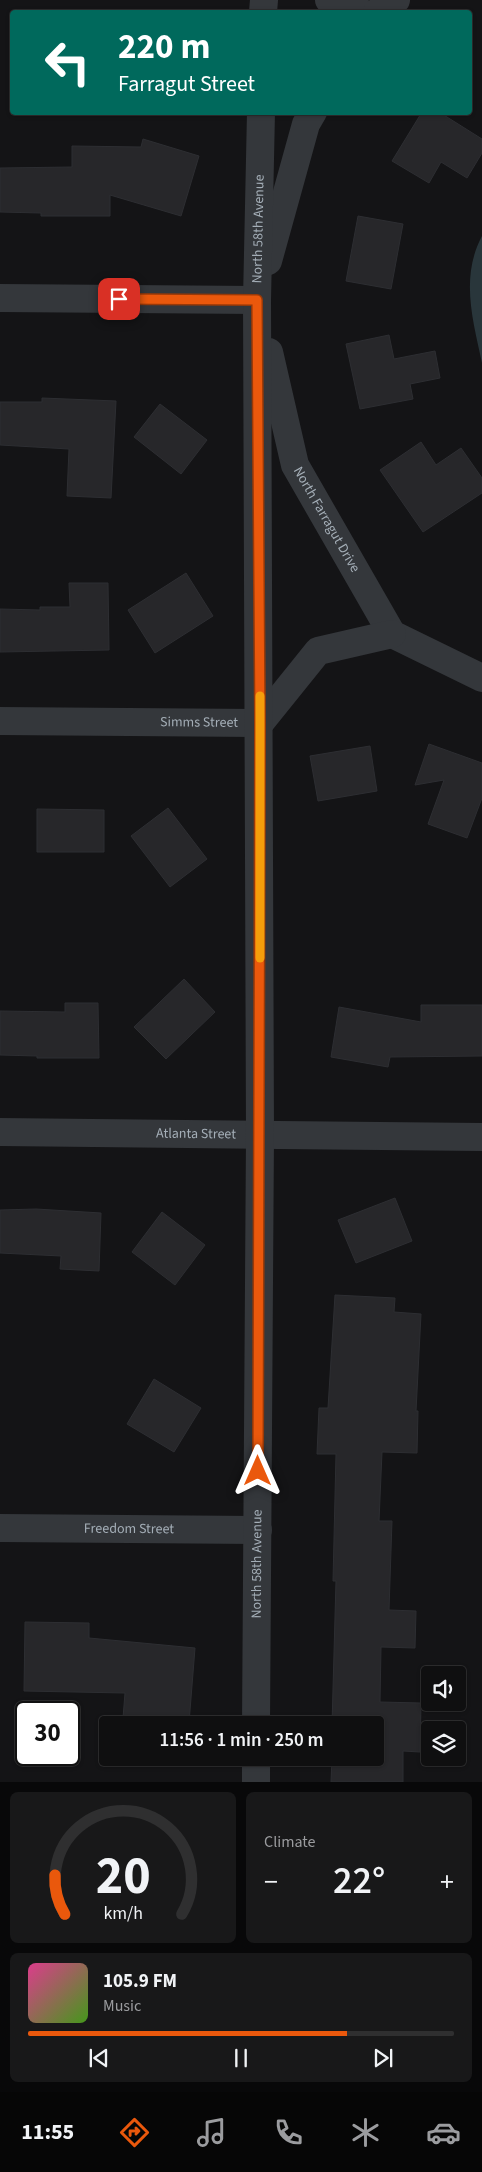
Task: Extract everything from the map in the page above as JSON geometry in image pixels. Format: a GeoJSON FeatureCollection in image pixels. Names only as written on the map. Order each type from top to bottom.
{"type":"FeatureCollection","features":[{"type":"Feature","properties":{"kind":"street"},"geometry":{"type":"LineString","coordinates":[[329,0],[356,10]]}},
{"type":"Feature","properties":{"kind":"street"},"geometry":{"type":"LineString","coordinates":[[380,10],[396,0]]}},
{"type":"Feature","properties":{"kind":"street","name":"North 58th Avenue"},"geometry":{"type":"LineString","coordinates":[[256,1716],[260,1135],[257,300],[261,115]]}},
{"type":"Feature","properties":{"kind":"street"},"geometry":{"type":"LineString","coordinates":[[0,298],[257,300],[306,124],[311,115]]}},
{"type":"Feature","properties":{"kind":"street","name":"North Farragut Drive"},"geometry":{"type":"LineString","coordinates":[[257,300],[295,465],[392,634]]}},
{"type":"Feature","properties":{"kind":"street"},"geometry":{"type":"LineString","coordinates":[[260,723],[318,651],[392,634],[482,678]]}},
{"type":"Feature","properties":{"kind":"street","name":"Simms Street"},"geometry":{"type":"LineString","coordinates":[[0,721],[260,723]]}},
{"type":"Feature","properties":{"kind":"street","name":"Atlanta Street"},"geometry":{"type":"LineString","coordinates":[[0,1132],[482,1137]]}},
{"type":"Feature","properties":{"kind":"street","name":"Freedom Street"},"geometry":{"type":"LineString","coordinates":[[0,1528],[258,1530]]}},
{"type":"Feature","properties":{"kind":"street"},"geometry":{"type":"LineString","coordinates":[[256,1766],[256,1782]]}},
{"type":"Feature","properties":{"kind":"shaded area"},"geometry":{"type":"Polygon","coordinates":[[[482,236],[482,363],[472,315],[470,283],[471,267],[482,236]]]}},
{"type":"Feature","properties":{"kind":"building"},"geometry":{"type":"Polygon","coordinates":[[[420,115],[444,115],[482,139],[482,153],[467,178],[441,162],[429,183],[392,161],[420,115]]]}},
{"type":"Feature","properties":{"kind":"building"},"geometry":{"type":"Polygon","coordinates":[[[143,139],[199,156],[181,216],[110,195],[110,216],[41,216],[41,213],[0,212],[0,168],[72,167],[72,146],[141,147],[143,139]]]}},
{"type":"Feature","properties":{"kind":"building"},"geometry":{"type":"Polygon","coordinates":[[[358,216],[403,224],[391,289],[346,281],[358,216]]]}},
{"type":"Feature","properties":{"kind":"building"},"geometry":{"type":"Polygon","coordinates":[[[389,335],[394,359],[435,351],[440,378],[410,384],[413,399],[360,409],[346,344],[389,335]]]}},
{"type":"Feature","properties":{"kind":"building"},"geometry":{"type":"Polygon","coordinates":[[[42,398],[116,401],[111,498],[67,496],[69,449],[0,445],[0,402],[42,402],[42,398]]]}},
{"type":"Feature","properties":{"kind":"building"},"geometry":{"type":"Polygon","coordinates":[[[160,404],[207,440],[181,474],[134,437],[160,404]]]}},
{"type":"Feature","properties":{"kind":"building"},"geometry":{"type":"Polygon","coordinates":[[[421,442],[436,465],[461,448],[482,478],[482,493],[423,532],[380,470],[421,442]]]}},
{"type":"Feature","properties":{"kind":"building"},"geometry":{"type":"Polygon","coordinates":[[[186,573],[213,616],[155,653],[128,610],[186,573]]]}},
{"type":"Feature","properties":{"kind":"building"},"geometry":{"type":"Polygon","coordinates":[[[69,583],[108,583],[109,650],[0,652],[0,609],[40,610],[40,607],[70,607],[69,583]]]}},
{"type":"Feature","properties":{"kind":"building"},"geometry":{"type":"Polygon","coordinates":[[[429,744],[482,763],[482,798],[467,838],[428,824],[444,780],[415,785],[429,744]]]}},
{"type":"Feature","properties":{"kind":"building"},"geometry":{"type":"Polygon","coordinates":[[[370,746],[377,791],[318,801],[310,756],[370,746]]]}},
{"type":"Feature","properties":{"kind":"building"},"geometry":{"type":"Polygon","coordinates":[[[168,808],[207,859],[170,887],[131,836],[168,808]]]}},
{"type":"Feature","properties":{"kind":"building"},"geometry":{"type":"Polygon","coordinates":[[[37,809],[104,810],[104,852],[37,852],[37,809]]]}},
{"type":"Feature","properties":{"kind":"building"},"geometry":{"type":"Polygon","coordinates":[[[184,979],[215,1012],[166,1059],[134,1027],[184,979]]]}},
{"type":"Feature","properties":{"kind":"building"},"geometry":{"type":"Polygon","coordinates":[[[65,1003],[98,1003],[99,1058],[37,1058],[37,1056],[0,1055],[0,1011],[65,1012],[65,1003]]]}},
{"type":"Feature","properties":{"kind":"building"},"geometry":{"type":"Polygon","coordinates":[[[421,1005],[482,1005],[482,1056],[390,1057],[388,1067],[331,1057],[339,1007],[421,1022],[421,1005]]]}},
{"type":"Feature","properties":{"kind":"building"},"geometry":{"type":"Polygon","coordinates":[[[395,1198],[412,1241],[356,1263],[338,1220],[395,1198]]]}},
{"type":"Feature","properties":{"kind":"building"},"geometry":{"type":"Polygon","coordinates":[[[36,1209],[101,1213],[99,1271],[60,1269],[61,1256],[0,1253],[0,1210],[36,1209]]]}},
{"type":"Feature","properties":{"kind":"building"},"geometry":{"type":"Polygon","coordinates":[[[162,1212],[205,1245],[175,1285],[132,1252],[162,1212]]]}},
{"type":"Feature","properties":{"kind":"building"},"geometry":{"type":"Polygon","coordinates":[[[335,1295],[395,1298],[394,1312],[421,1314],[416,1411],[418,1411],[417,1453],[382,1452],[379,1521],[392,1521],[389,1610],[416,1611],[415,1648],[381,1647],[380,1702],[421,1703],[420,1752],[403,1751],[403,1782],[331,1782],[332,1766],[384,1766],[384,1716],[332,1716],[336,1581],[333,1581],[336,1454],[317,1454],[319,1408],[328,1408],[335,1295]]]}},
{"type":"Feature","properties":{"kind":"building"},"geometry":{"type":"Polygon","coordinates":[[[154,1379],[201,1408],[174,1452],[127,1424],[154,1379]]]}},
{"type":"Feature","properties":{"kind":"building"},"geometry":{"type":"Polygon","coordinates":[[[25,1622],[89,1623],[89,1638],[195,1648],[190,1716],[123,1716],[125,1693],[24,1691],[25,1622]]]}},
{"type":"Feature","properties":{"kind":"slow traffic"},"geometry":{"type":"LineString","coordinates":[[260,696],[260,958]]}},
{"type":"Feature","properties":{"kind":"route"},"geometry":{"type":"LineString","coordinates":[[119,299],[257,300],[260,723],[258,1471]]}}]}
